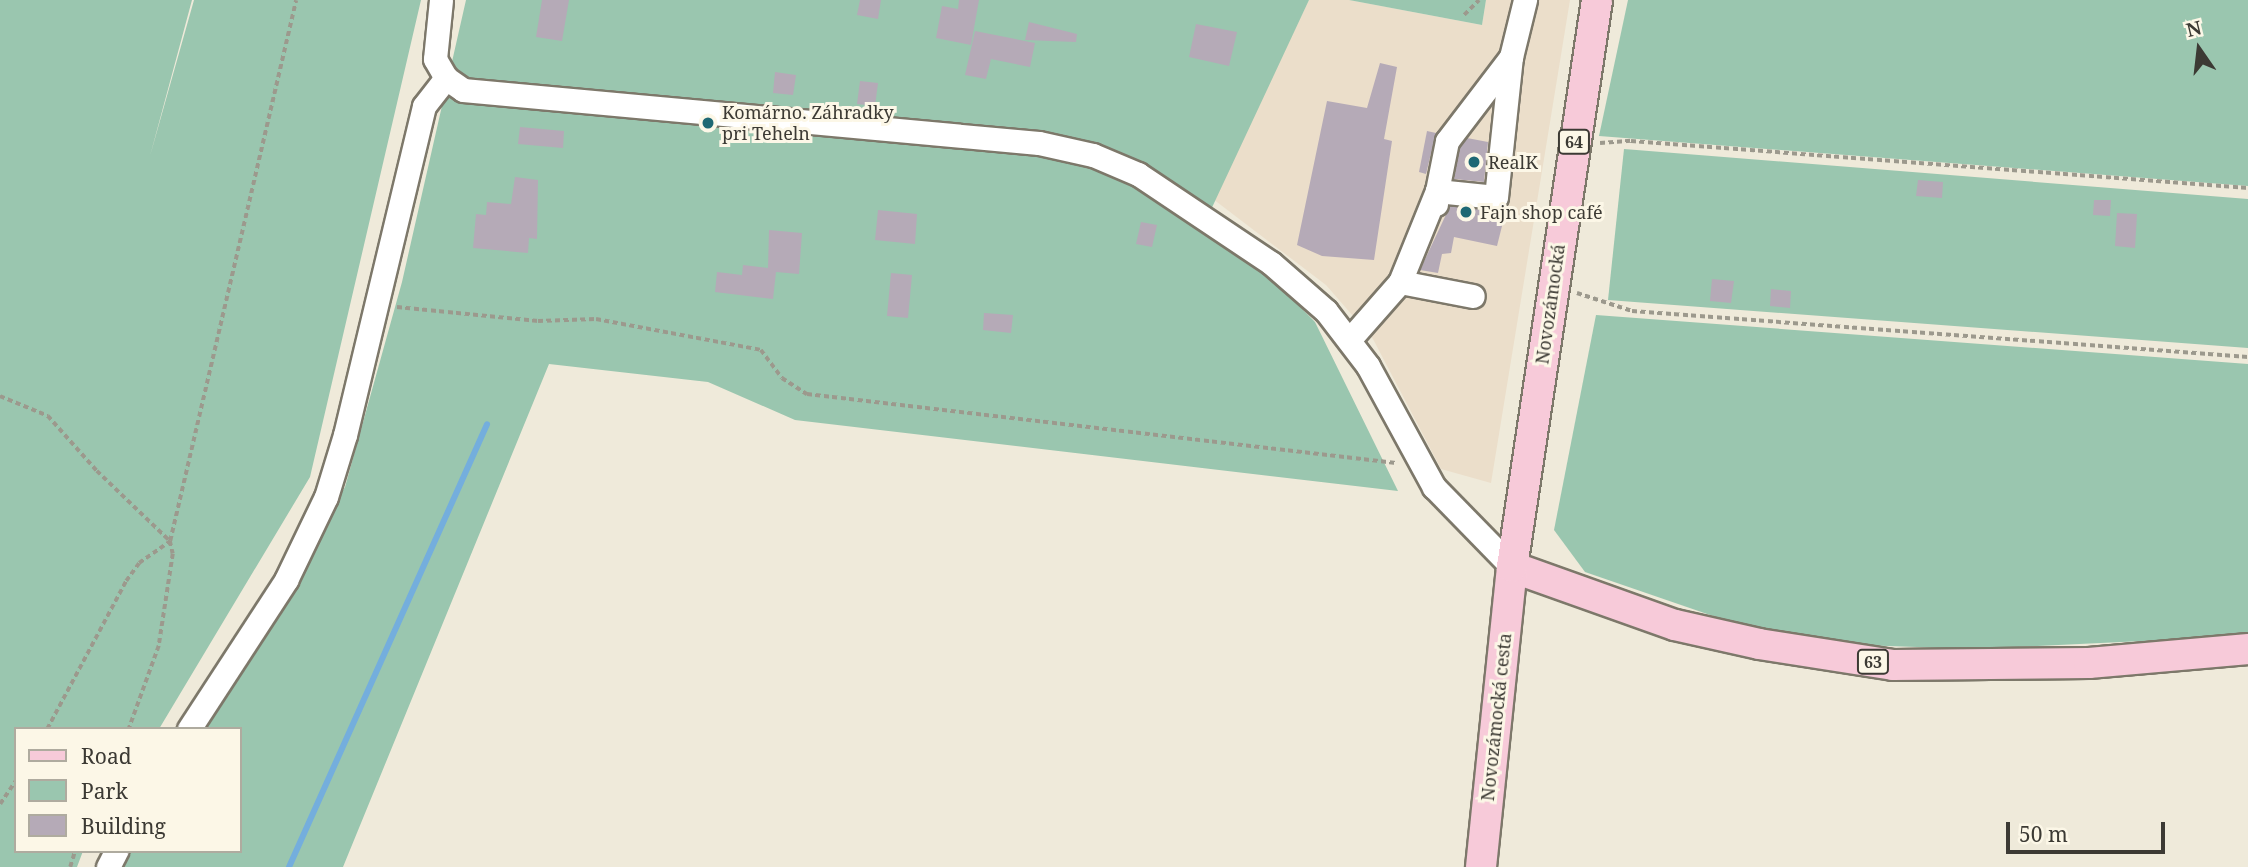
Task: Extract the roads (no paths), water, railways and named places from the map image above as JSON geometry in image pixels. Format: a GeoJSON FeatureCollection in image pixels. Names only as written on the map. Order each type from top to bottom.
{"type":"FeatureCollection","features":[{"type":"Feature","properties":{"kind":"main road","name":"Novozámocká"},"geometry":{"type":"LineString","coordinates":[[1512,567],[1552,284],[1597,0]]}},
{"type":"Feature","properties":{"kind":"main road","name":"63"},"geometry":{"type":"LineString","coordinates":[[1512,567],[1675,625],[1882,663],[2076,663],[2248,649]]}},
{"type":"Feature","properties":{"kind":"main road","name":"Novozámocká cesta"},"geometry":{"type":"LineString","coordinates":[[1481,867],[1512,567]]}},
{"type":"Feature","properties":{"kind":"street"},"geometry":{"type":"LineString","coordinates":[[441,0],[433,46],[446,78],[478,94],[1038,143],[1093,155],[1138,174],[1271,263],[1318,304],[1350,339],[1418,464],[1447,503],[1488,538],[1512,567]]}},
{"type":"Feature","properties":{"kind":"street"},"geometry":{"type":"LineString","coordinates":[[1437,191],[1496,197],[1511,57],[1525,0]]}},
{"type":"Feature","properties":{"kind":"street"},"geometry":{"type":"LineString","coordinates":[[1436,232],[1437,191],[1447,141],[1511,57]]}},
{"type":"Feature","properties":{"kind":"street"},"geometry":{"type":"LineString","coordinates":[[190,727],[262,619],[312,529],[338,463],[424,106],[446,78]]}},
{"type":"Feature","properties":{"kind":"street"},"geometry":{"type":"LineString","coordinates":[[1350,339],[1400,282],[1437,191]]}},
{"type":"Feature","properties":{"kind":"street"},"geometry":{"type":"LineString","coordinates":[[1400,282],[1427,280],[1473,296]]}},
{"type":"Feature","properties":{"kind":"waterway"},"geometry":{"type":"LineString","coordinates":[[289,867],[487,424]]}},
{"type":"Feature","properties":{"kind":"place","name":"Komárno. Záhradky pri Teheln"},"geometry":{"type":"Point","coordinates":[708,123]}},
{"type":"Feature","properties":{"kind":"place","name":"RealK"},"geometry":{"type":"Point","coordinates":[1474,162]}},
{"type":"Feature","properties":{"kind":"place","name":"Fajn shop café"},"geometry":{"type":"Point","coordinates":[1466,212]}}]}
